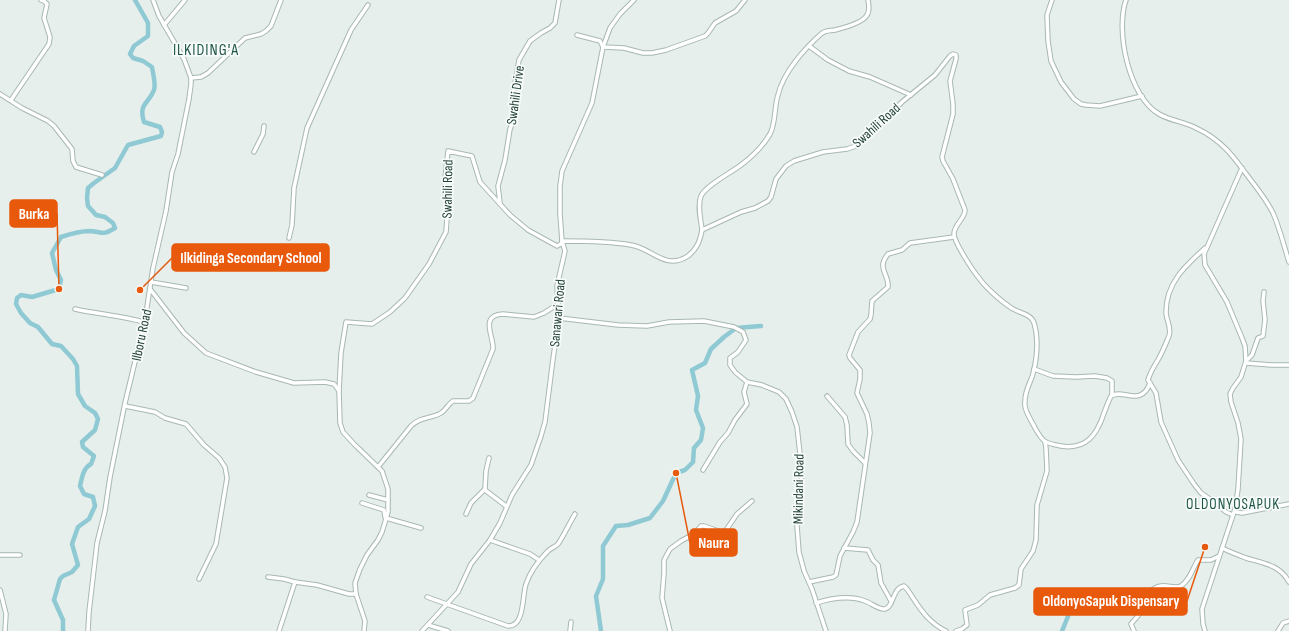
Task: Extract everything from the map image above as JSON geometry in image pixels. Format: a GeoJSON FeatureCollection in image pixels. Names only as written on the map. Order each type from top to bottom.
{"type":"FeatureCollection","features":[{"type":"Feature","properties":{"kind":"street"},"geometry":{"type":"LineString","coordinates":[[11,100],[49,44],[50,35],[44,18],[47,4],[41,0]]}},
{"type":"Feature","properties":{"kind":"street","name":"Ilboru Road"},"geometry":{"type":"LineString","coordinates":[[88,631],[97,544],[105,511],[124,406],[144,322],[166,211],[172,172],[178,154],[189,99],[191,78],[184,59],[159,16],[153,0]]}},
{"type":"Feature","properties":{"kind":"street"},"geometry":{"type":"LineString","coordinates":[[164,25],[184,0]]}},
{"type":"Feature","properties":{"kind":"street"},"geometry":{"type":"LineString","coordinates":[[191,78],[206,75],[242,40],[266,31],[271,26],[281,0]]}},
{"type":"Feature","properties":{"kind":"street","name":"Swahili Drive"},"geometry":{"type":"LineString","coordinates":[[500,204],[498,186],[506,156],[510,129],[514,119],[514,92],[519,60],[530,41],[555,23],[559,0]]}},
{"type":"Feature","properties":{"kind":"street","name":"Sanawari Road"},"geometry":{"type":"LineString","coordinates":[[422,631],[458,592],[471,564],[490,540],[500,523],[506,506],[531,465],[541,436],[545,422],[560,318],[557,286],[565,250],[562,241],[560,214],[560,186],[562,171],[592,103],[603,47],[610,28],[620,14],[634,0]]}},
{"type":"Feature","properties":{"kind":"street"},"geometry":{"type":"LineString","coordinates":[[577,35],[600,40],[603,47],[624,48],[643,53],[666,50],[705,36],[715,23],[736,11],[745,0]]}},
{"type":"Feature","properties":{"kind":"street"},"geometry":{"type":"LineString","coordinates":[[702,230],[700,203],[701,196],[706,190],[742,164],[762,146],[772,129],[777,96],[782,82],[796,61],[824,31],[847,26],[865,18],[868,13],[868,0]]}},
{"type":"Feature","properties":{"kind":"street"},"geometry":{"type":"LineString","coordinates":[[1052,0],[1047,15],[1048,41],[1051,61],[1061,82],[1074,99],[1086,105],[1100,106],[1142,96]]}},
{"type":"Feature","properties":{"kind":"street"},"geometry":{"type":"LineString","coordinates":[[1126,0],[1122,12],[1122,37],[1133,79],[1142,96],[1149,106],[1159,114],[1196,128],[1217,142],[1236,160],[1265,198],[1273,214],[1289,262]]}},
{"type":"Feature","properties":{"kind":"street"},"geometry":{"type":"LineString","coordinates":[[289,238],[292,226],[294,184],[307,128],[351,30],[368,6]]}},
{"type":"Feature","properties":{"kind":"street"},"geometry":{"type":"LineString","coordinates":[[809,46],[828,60],[849,71],[870,77],[911,95]]}},
{"type":"Feature","properties":{"kind":"street","name":"Swahili Road"},"geometry":{"type":"LineString","coordinates":[[339,391],[341,353],[346,322],[372,324],[390,312],[405,298],[429,264],[446,232],[448,205],[444,188],[448,151],[472,156],[480,182],[510,215],[528,230],[557,246],[561,244],[562,241],[612,242],[638,246],[660,258],[672,262],[683,259],[690,254],[700,242],[702,230],[768,201],[771,197],[776,179],[786,166],[823,152],[847,149],[856,146],[878,127],[893,111],[935,75],[950,56],[955,54],[956,59],[950,81],[953,114],[942,157],[953,179],[965,210],[965,214],[955,228],[954,237]]}},
{"type":"Feature","properties":{"kind":"street"},"geometry":{"type":"LineString","coordinates":[[0,94],[54,126],[72,149],[74,163],[76,166],[102,175]]}},
{"type":"Feature","properties":{"kind":"street"},"geometry":{"type":"LineString","coordinates":[[254,152],[263,134],[264,126]]}},
{"type":"Feature","properties":{"kind":"street"},"geometry":{"type":"LineString","coordinates":[[1205,631],[1202,609],[1235,509],[1238,489],[1241,439],[1230,394],[1232,388],[1241,377],[1246,362],[1245,346],[1227,302],[1205,265],[1204,254],[1242,168]]}},
{"type":"Feature","properties":{"kind":"street"},"geometry":{"type":"LineString","coordinates":[[809,582],[835,577],[840,556],[857,522],[870,437],[867,414],[857,393],[860,370],[849,355],[858,332],[870,319],[872,301],[888,287],[888,282],[883,269],[884,262],[888,254],[902,250],[910,243],[954,237],[960,250],[982,282],[1010,307],[1029,316],[1034,322],[1036,350],[1034,369],[1026,394],[1025,407],[1040,437],[1045,442],[1065,447],[1076,446],[1087,442],[1093,436],[1101,421],[1112,395],[1112,381],[1107,378],[1093,376],[1076,378],[1053,376],[1034,369]]}},
{"type":"Feature","properties":{"kind":"street"},"geometry":{"type":"LineString","coordinates":[[1207,247],[1191,261],[1172,283],[1166,308],[1166,316],[1170,332],[1160,358],[1148,380],[1156,392],[1161,422],[1178,460],[1201,493],[1224,511],[1233,515]]}},
{"type":"Feature","properties":{"kind":"street"},"geometry":{"type":"LineString","coordinates":[[151,282],[186,288]]}},
{"type":"Feature","properties":{"kind":"street"},"geometry":{"type":"LineString","coordinates":[[150,289],[184,333],[206,353],[256,372],[294,383],[325,382],[334,384],[339,391],[340,423],[343,432],[382,471],[388,488],[388,512],[380,536],[367,555],[360,569],[356,583],[356,594],[364,618],[364,631]]}},
{"type":"Feature","properties":{"kind":"street"},"geometry":{"type":"LineString","coordinates":[[1246,362],[1252,355],[1258,338],[1263,336],[1265,320],[1263,301],[1264,292]]}},
{"type":"Feature","properties":{"kind":"street"},"geometry":{"type":"LineString","coordinates":[[378,467],[411,426],[416,422],[423,418],[440,414],[453,401],[469,401],[473,398],[493,349],[494,344],[489,326],[493,318],[499,314],[534,317],[544,313],[558,304]]}},
{"type":"Feature","properties":{"kind":"street"},"geometry":{"type":"LineString","coordinates":[[75,309],[121,316],[144,322]]}},
{"type":"Feature","properties":{"kind":"street","name":"Mikindani Road"},"geometry":{"type":"LineString","coordinates":[[560,318],[618,325],[647,326],[692,320],[734,327],[743,332],[746,340],[738,352],[730,358],[730,366],[747,382],[774,390],[784,396],[789,404],[797,427],[802,472],[798,508],[799,552],[804,571],[826,631]]}},
{"type":"Feature","properties":{"kind":"street"},"geometry":{"type":"LineString","coordinates":[[1246,362],[1271,365],[1289,365]]}},
{"type":"Feature","properties":{"kind":"street"},"geometry":{"type":"LineString","coordinates":[[702,470],[747,404],[744,392],[747,382]]}},
{"type":"Feature","properties":{"kind":"street"},"geometry":{"type":"LineString","coordinates":[[1112,395],[1117,394],[1136,396],[1146,391],[1150,383]]}},
{"type":"Feature","properties":{"kind":"street"},"geometry":{"type":"LineString","coordinates":[[827,396],[845,417],[848,444],[865,463]]}},
{"type":"Feature","properties":{"kind":"street"},"geometry":{"type":"LineString","coordinates":[[124,406],[155,412],[164,418],[186,424],[204,445],[219,458],[225,467],[227,478],[216,544],[199,579]]}},
{"type":"Feature","properties":{"kind":"street"},"geometry":{"type":"LineString","coordinates":[[956,631],[967,625],[965,610],[978,605],[990,595],[1015,588],[1019,585],[1022,566],[1033,551],[1036,540],[1037,505],[1047,471],[1045,442]]}},
{"type":"Feature","properties":{"kind":"street"},"geometry":{"type":"LineString","coordinates":[[466,514],[471,503],[485,490],[486,472],[489,458]]}},
{"type":"Feature","properties":{"kind":"street"},"geometry":{"type":"LineString","coordinates":[[485,490],[506,506]]}},
{"type":"Feature","properties":{"kind":"street"},"geometry":{"type":"LineString","coordinates":[[369,495],[388,500]]}},
{"type":"Feature","properties":{"kind":"street"},"geometry":{"type":"LineString","coordinates":[[670,631],[662,598],[664,574],[663,562],[670,549],[694,534],[701,526],[724,533],[737,514],[752,501]]}},
{"type":"Feature","properties":{"kind":"street"},"geometry":{"type":"LineString","coordinates":[[362,504],[384,510],[384,516],[386,518]]}},
{"type":"Feature","properties":{"kind":"street"},"geometry":{"type":"LineString","coordinates":[[1235,509],[1236,512],[1242,512],[1289,504]]}},
{"type":"Feature","properties":{"kind":"street"},"geometry":{"type":"LineString","coordinates":[[427,597],[446,605],[508,626],[512,626],[517,622],[523,607],[524,589],[535,565],[558,543],[575,514]]}},
{"type":"Feature","properties":{"kind":"street"},"geometry":{"type":"LineString","coordinates":[[386,518],[421,528]]}},
{"type":"Feature","properties":{"kind":"street"},"geometry":{"type":"LineString","coordinates":[[490,540],[530,554],[539,560]]}},
{"type":"Feature","properties":{"kind":"street"},"geometry":{"type":"LineString","coordinates":[[844,548],[868,550],[873,560],[878,565],[881,583],[891,601]]}},
{"type":"Feature","properties":{"kind":"street"},"geometry":{"type":"LineString","coordinates":[[1222,548],[1239,556],[1274,567],[1284,575],[1289,582]]}},
{"type":"Feature","properties":{"kind":"street"},"geometry":{"type":"LineString","coordinates":[[0,555],[20,555]]}},
{"type":"Feature","properties":{"kind":"street"},"geometry":{"type":"LineString","coordinates":[[1134,631],[1131,624],[1141,611],[1147,596],[1152,590],[1162,586],[1181,586],[1191,576],[1198,560],[1212,560],[1219,556]]}},
{"type":"Feature","properties":{"kind":"street"},"geometry":{"type":"LineString","coordinates":[[268,577],[286,579],[295,582],[317,585],[349,594],[356,594]]}},
{"type":"Feature","properties":{"kind":"street"},"geometry":{"type":"LineString","coordinates":[[279,631],[295,582]]}},
{"type":"Feature","properties":{"kind":"street"},"geometry":{"type":"LineString","coordinates":[[816,604],[831,599],[851,598],[866,601],[884,609],[890,606],[891,601],[899,588],[902,586],[905,587],[918,606],[933,623],[946,631]]}},
{"type":"Feature","properties":{"kind":"street"},"geometry":{"type":"LineString","coordinates":[[0,590],[6,614],[5,631]]}},
{"type":"Feature","properties":{"kind":"street"},"geometry":{"type":"LineString","coordinates":[[1278,631],[1283,623],[1289,621]]}},
{"type":"Feature","properties":{"kind":"street"},"geometry":{"type":"LineString","coordinates":[[570,631],[571,622]]}},
{"type":"Feature","properties":{"kind":"street"},"geometry":{"type":"LineString","coordinates":[[428,625],[448,631]]}},
{"type":"Feature","properties":{"kind":"waterway"},"geometry":{"type":"LineString","coordinates":[[63,631],[63,620],[54,600],[60,579],[72,572],[78,565],[72,544],[78,527],[89,519],[95,506],[93,497],[84,494],[80,486],[86,468],[91,464],[94,456],[83,447],[82,442],[95,430],[98,419],[95,413],[85,406],[78,394],[77,366],[73,359],[61,346],[52,344],[38,327],[30,323],[21,313],[16,304],[17,298],[21,295],[32,297],[59,289],[61,280],[56,270],[52,253],[61,237],[86,231],[105,233],[115,228],[113,223],[105,217],[96,215],[88,206],[88,188],[115,168],[128,145],[161,136],[162,132],[160,127],[144,122],[142,111],[155,88],[152,67],[143,61],[133,58],[130,54],[134,46],[148,36],[148,23],[135,0]]}},
{"type":"Feature","properties":{"kind":"waterway"},"geometry":{"type":"LineString","coordinates":[[601,631],[596,596],[603,579],[603,546],[616,526],[628,525],[650,518],[663,501],[676,473],[685,470],[693,462],[694,448],[701,440],[703,428],[696,410],[698,396],[692,370],[705,363],[711,349],[736,328],[761,326]]}},
{"type":"Feature","properties":{"kind":"waterway"},"geometry":{"type":"LineString","coordinates":[[1062,631],[1071,609],[1112,600]]}},
{"type":"Feature","properties":{"kind":"place","name":"Burka"},"geometry":{"type":"Point","coordinates":[59,289]}},
{"type":"Feature","properties":{"kind":"place","name":"Ilkidinga Secondary School"},"geometry":{"type":"Point","coordinates":[140,290]}},
{"type":"Feature","properties":{"kind":"place","name":"Naura"},"geometry":{"type":"Point","coordinates":[676,473]}},
{"type":"Feature","properties":{"kind":"place","name":"OldonyoSapuk Dispensary"},"geometry":{"type":"Point","coordinates":[1205,547]}},
{"type":"Feature","properties":{"kind":"district","name":"ILKIDING'A"},"geometry":{"type":"Point","coordinates":[206,49]}},
{"type":"Feature","properties":{"kind":"district","name":"OLDONYOSAPUK"},"geometry":{"type":"Point","coordinates":[1233,504]}}]}
